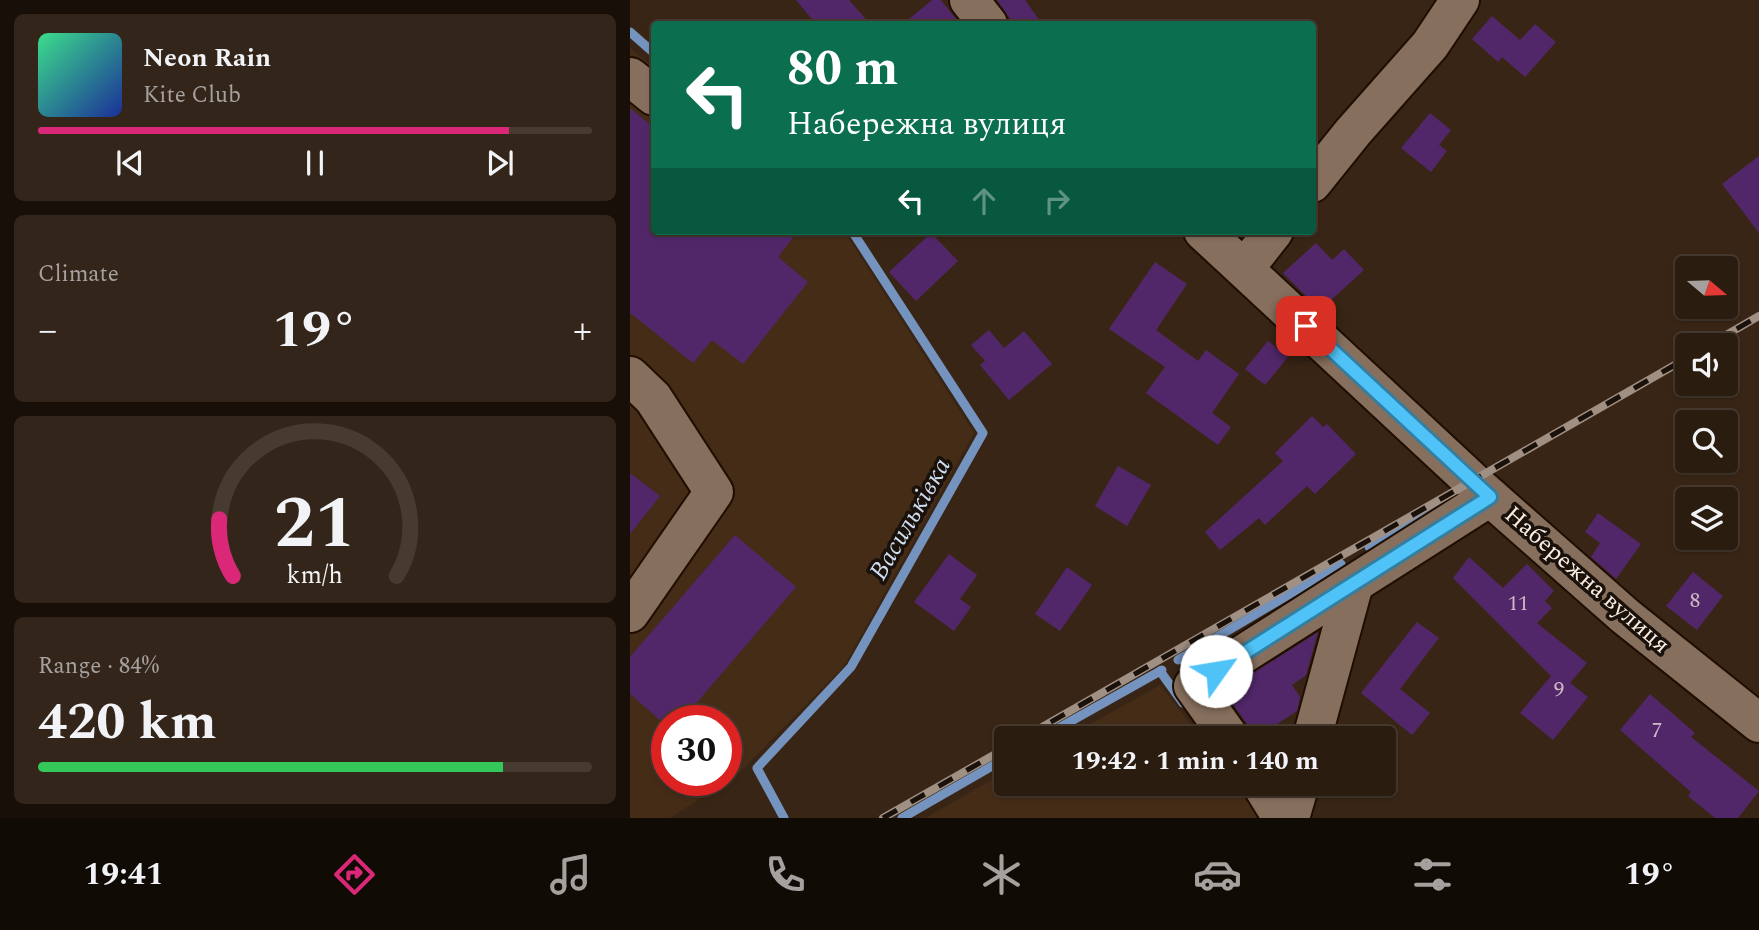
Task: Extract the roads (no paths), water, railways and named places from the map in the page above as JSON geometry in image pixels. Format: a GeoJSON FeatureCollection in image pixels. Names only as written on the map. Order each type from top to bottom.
{"type":"FeatureCollection","features":[{"type":"Feature","properties":{"kind":"street"},"geometry":{"type":"LineString","coordinates":[[969,0],[986,21]]}},
{"type":"Feature","properties":{"kind":"street"},"geometry":{"type":"LineString","coordinates":[[1316,178],[1430,46],[1460,0]]}},
{"type":"Feature","properties":{"kind":"street"},"geometry":{"type":"LineString","coordinates":[[630,77],[651,94]]}},
{"type":"Feature","properties":{"kind":"street","name":"Набережна вулиця"},"geometry":{"type":"LineString","coordinates":[[1208,235],[1490,497],[1625,616],[1759,723]]}},
{"type":"Feature","properties":{"kind":"street"},"geometry":{"type":"LineString","coordinates":[[1245,268],[1271,235]]}},
{"type":"Feature","properties":{"kind":"street"},"geometry":{"type":"LineString","coordinates":[[630,376],[653,398],[714,492],[630,614]]}},
{"type":"Feature","properties":{"kind":"street"},"geometry":{"type":"LineString","coordinates":[[1221,726],[1193,686],[1490,497]]}},
{"type":"Feature","properties":{"kind":"street"},"geometry":{"type":"LineString","coordinates":[[1315,726],[1354,584]]}},
{"type":"Feature","properties":{"kind":"street"},"geometry":{"type":"LineString","coordinates":[[1268,796],[1282,818]]}},
{"type":"Feature","properties":{"kind":"street"},"geometry":{"type":"LineString","coordinates":[[1290,818],[1296,796]]}},
{"type":"Feature","properties":{"kind":"waterway","name":"Васильківка"},"geometry":{"type":"LineString","coordinates":[[630,32],[651,50]]}},
{"type":"Feature","properties":{"kind":"waterway","name":"Васильківка"},"geometry":{"type":"LineString","coordinates":[[784,818],[757,768],[851,667],[983,433],[855,235]]}},
{"type":"Feature","properties":{"kind":"waterway"},"geometry":{"type":"LineString","coordinates":[[1369,547],[1446,503]]}},
{"type":"Feature","properties":{"kind":"waterway"},"geometry":{"type":"LineString","coordinates":[[1178,660],[1341,564]]}},
{"type":"Feature","properties":{"kind":"waterway"},"geometry":{"type":"LineString","coordinates":[[1062,726],[1162,670]]}},
{"type":"Feature","properties":{"kind":"waterway"},"geometry":{"type":"LineString","coordinates":[[1160,671],[1183,703]]}},
{"type":"Feature","properties":{"kind":"waterway"},"geometry":{"type":"LineString","coordinates":[[902,818],[994,765]]}},
{"type":"Feature","properties":{"kind":"railway"},"geometry":{"type":"LineString","coordinates":[[1730,333],[1759,316]]}},
{"type":"Feature","properties":{"kind":"railway"},"geometry":{"type":"LineString","coordinates":[[1044,726],[1675,365]]}},
{"type":"Feature","properties":{"kind":"railway"},"geometry":{"type":"LineString","coordinates":[[883,818],[994,755]]}}]}
